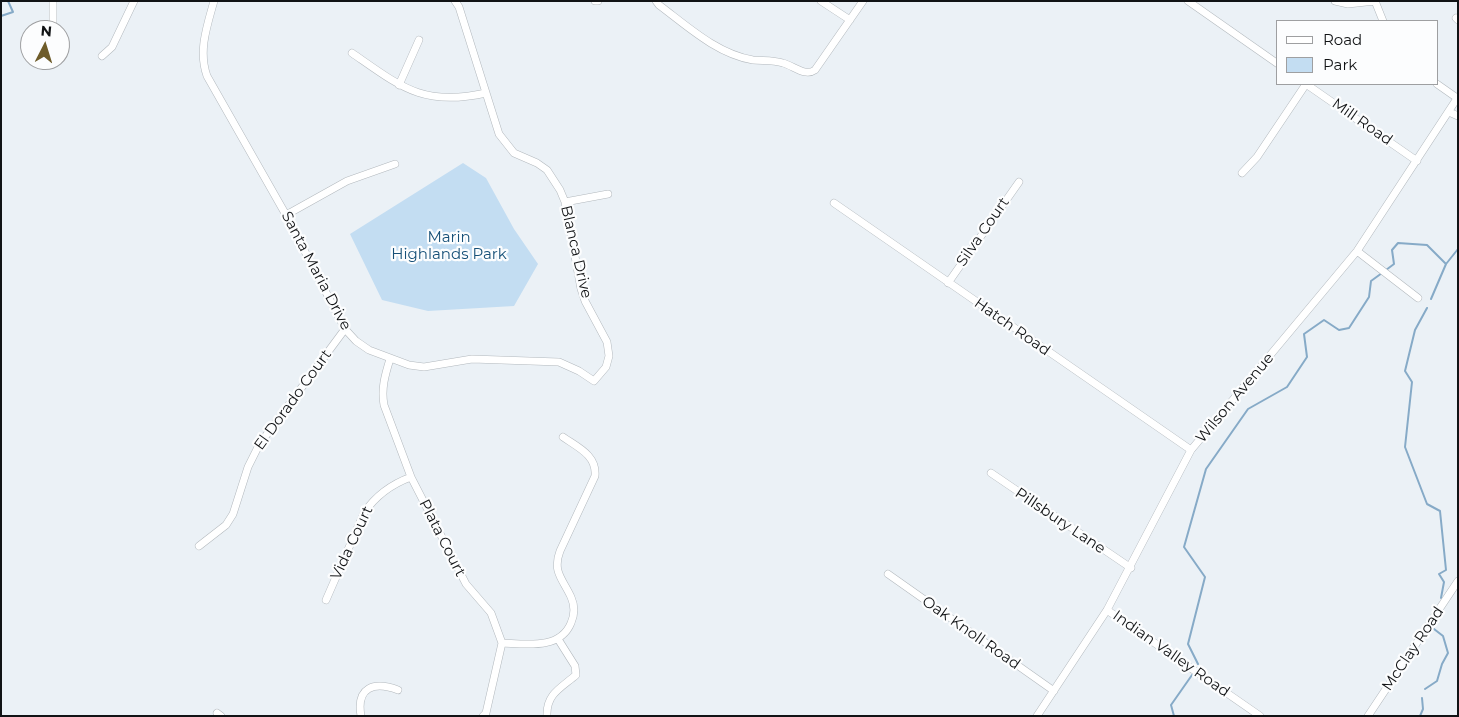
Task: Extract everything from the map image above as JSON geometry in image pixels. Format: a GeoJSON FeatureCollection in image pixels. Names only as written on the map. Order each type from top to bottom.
{"type":"FeatureCollection","features":[{"type":"Feature","properties":{"kind":"street"},"geometry":{"type":"LineString","coordinates":[[53,1],[53,20]]}},
{"type":"Feature","properties":{"kind":"street"},"geometry":{"type":"LineString","coordinates":[[102,56],[112,47],[134,1]]}},
{"type":"Feature","properties":{"kind":"street","name":"Santa Maria Drive"},"geometry":{"type":"LineString","coordinates":[[214,1],[204,38],[204,66],[207,76],[286,215],[344,329],[369,350],[390,359],[424,367],[472,359],[559,362],[579,371],[594,381]]}},
{"type":"Feature","properties":{"kind":"street","name":"Blanca Drive"},"geometry":{"type":"LineString","coordinates":[[455,1],[459,7],[499,134],[514,153],[537,163],[547,170],[555,180],[565,202],[581,289],[585,301],[607,342],[608,356],[606,367],[594,381]]}},
{"type":"Feature","properties":{"kind":"street"},"geometry":{"type":"LineString","coordinates":[[656,1],[696,33],[726,52],[752,60],[774,60],[810,73],[815,70],[862,1]]}},
{"type":"Feature","properties":{"kind":"street"},"geometry":{"type":"LineString","coordinates":[[821,1],[850,20]]}},
{"type":"Feature","properties":{"kind":"street"},"geometry":{"type":"LineString","coordinates":[[1188,1],[1276,63]]}},
{"type":"Feature","properties":{"kind":"street"},"geometry":{"type":"LineString","coordinates":[[1335,1],[1348,4],[1375,1],[1383,20]]}},
{"type":"Feature","properties":{"kind":"street"},"geometry":{"type":"LineString","coordinates":[[399,85],[419,40]]}},
{"type":"Feature","properties":{"kind":"street"},"geometry":{"type":"LineString","coordinates":[[352,53],[399,85],[426,95],[446,99],[486,93]]}},
{"type":"Feature","properties":{"kind":"street"},"geometry":{"type":"LineString","coordinates":[[1242,173],[1257,157],[1305,85]]}},
{"type":"Feature","properties":{"kind":"street","name":"Mill Road"},"geometry":{"type":"LineString","coordinates":[[1307,85],[1417,161]]}},
{"type":"Feature","properties":{"kind":"street"},"geometry":{"type":"LineString","coordinates":[[1438,85],[1457,98]]}},
{"type":"Feature","properties":{"kind":"street","name":"Wilson Avenue"},"geometry":{"type":"LineString","coordinates":[[1037,716],[1107,610],[1131,568],[1191,450],[1357,251],[1457,98]]}},
{"type":"Feature","properties":{"kind":"street"},"geometry":{"type":"LineString","coordinates":[[1449,112],[1458,116]]}},
{"type":"Feature","properties":{"kind":"street"},"geometry":{"type":"LineString","coordinates":[[286,215],[347,181],[395,164]]}},
{"type":"Feature","properties":{"kind":"street","name":"Silva Court"},"geometry":{"type":"LineString","coordinates":[[948,283],[1019,182]]}},
{"type":"Feature","properties":{"kind":"street"},"geometry":{"type":"LineString","coordinates":[[565,202],[608,194]]}},
{"type":"Feature","properties":{"kind":"street","name":"Hatch Road"},"geometry":{"type":"LineString","coordinates":[[834,203],[1191,450]]}},
{"type":"Feature","properties":{"kind":"street"},"geometry":{"type":"LineString","coordinates":[[1357,251],[1418,298]]}},
{"type":"Feature","properties":{"kind":"street","name":"El Dorado Court"},"geometry":{"type":"LineString","coordinates":[[199,546],[226,525],[233,514],[248,467],[259,445],[344,329]]}},
{"type":"Feature","properties":{"kind":"street","name":"Plata Court"},"geometry":{"type":"LineString","coordinates":[[390,359],[383,382],[382,394],[384,405],[411,477],[466,584],[491,613],[502,643]]}},
{"type":"Feature","properties":{"kind":"street"},"geometry":{"type":"LineString","coordinates":[[485,714],[502,643],[545,643],[558,639],[568,630],[573,619],[574,609],[571,598],[557,569],[557,558],[595,476],[595,471],[592,459],[562,437]]}},
{"type":"Feature","properties":{"kind":"street","name":"Pillsbury Lane"},"geometry":{"type":"LineString","coordinates":[[991,473],[1131,568]]}},
{"type":"Feature","properties":{"kind":"street","name":"Vida Court"},"geometry":{"type":"LineString","coordinates":[[326,600],[364,512],[382,492],[411,477]]}},
{"type":"Feature","properties":{"kind":"street","name":"Oak Knoll Road"},"geometry":{"type":"LineString","coordinates":[[888,574],[1054,691]]}},
{"type":"Feature","properties":{"kind":"street","name":"McClay Road"},"geometry":{"type":"LineString","coordinates":[[1368,716],[1458,581]]}},
{"type":"Feature","properties":{"kind":"street","name":"Indian Valley Road"},"geometry":{"type":"LineString","coordinates":[[1107,610],[1260,716]]}},
{"type":"Feature","properties":{"kind":"street"},"geometry":{"type":"LineString","coordinates":[[547,716],[546,706],[550,697],[576,675],[575,666],[558,639]]}},
{"type":"Feature","properties":{"kind":"street"},"geometry":{"type":"LineString","coordinates":[[361,716],[359,702],[371,687],[380,684],[398,690]]}},
{"type":"Feature","properties":{"kind":"green space","name":"Marin Highlands Park"},"geometry":{"type":"Polygon","coordinates":[[[463,163],[486,178],[514,229],[538,264],[514,306],[428,311],[382,300],[350,234],[463,163]]]}},
{"type":"Feature","properties":{"kind":"waterway"},"geometry":{"type":"LineString","coordinates":[[1,16],[13,12],[8,1]]}},
{"type":"Feature","properties":{"kind":"waterway"},"geometry":{"type":"LineString","coordinates":[[1386,270],[1394,264],[1392,250],[1398,243],[1427,245],[1446,264],[1458,249]]}},
{"type":"Feature","properties":{"kind":"waterway"},"geometry":{"type":"LineString","coordinates":[[1431,299],[1446,264]]}},
{"type":"Feature","properties":{"kind":"waterway"},"geometry":{"type":"LineString","coordinates":[[1198,664],[1188,644],[1205,577],[1184,547],[1206,469],[1248,409],[1287,387],[1307,357],[1304,334],[1324,320],[1339,330],[1349,328],[1369,297],[1371,281],[1382,273]]}},
{"type":"Feature","properties":{"kind":"waterway"},"geometry":{"type":"LineString","coordinates":[[1427,308],[1415,330],[1405,371],[1412,382],[1405,447],[1427,504],[1440,511],[1446,570],[1439,574],[1444,582],[1441,598]]}},
{"type":"Feature","properties":{"kind":"waterway"},"geometry":{"type":"LineString","coordinates":[[1425,689],[1437,681],[1442,664],[1448,653],[1443,636],[1434,629]]}},
{"type":"Feature","properties":{"kind":"waterway"},"geometry":{"type":"LineString","coordinates":[[1174,716],[1171,705],[1192,675]]}},
{"type":"Feature","properties":{"kind":"waterway"},"geometry":{"type":"LineString","coordinates":[[1420,716],[1423,709],[1422,698]]}}]}
